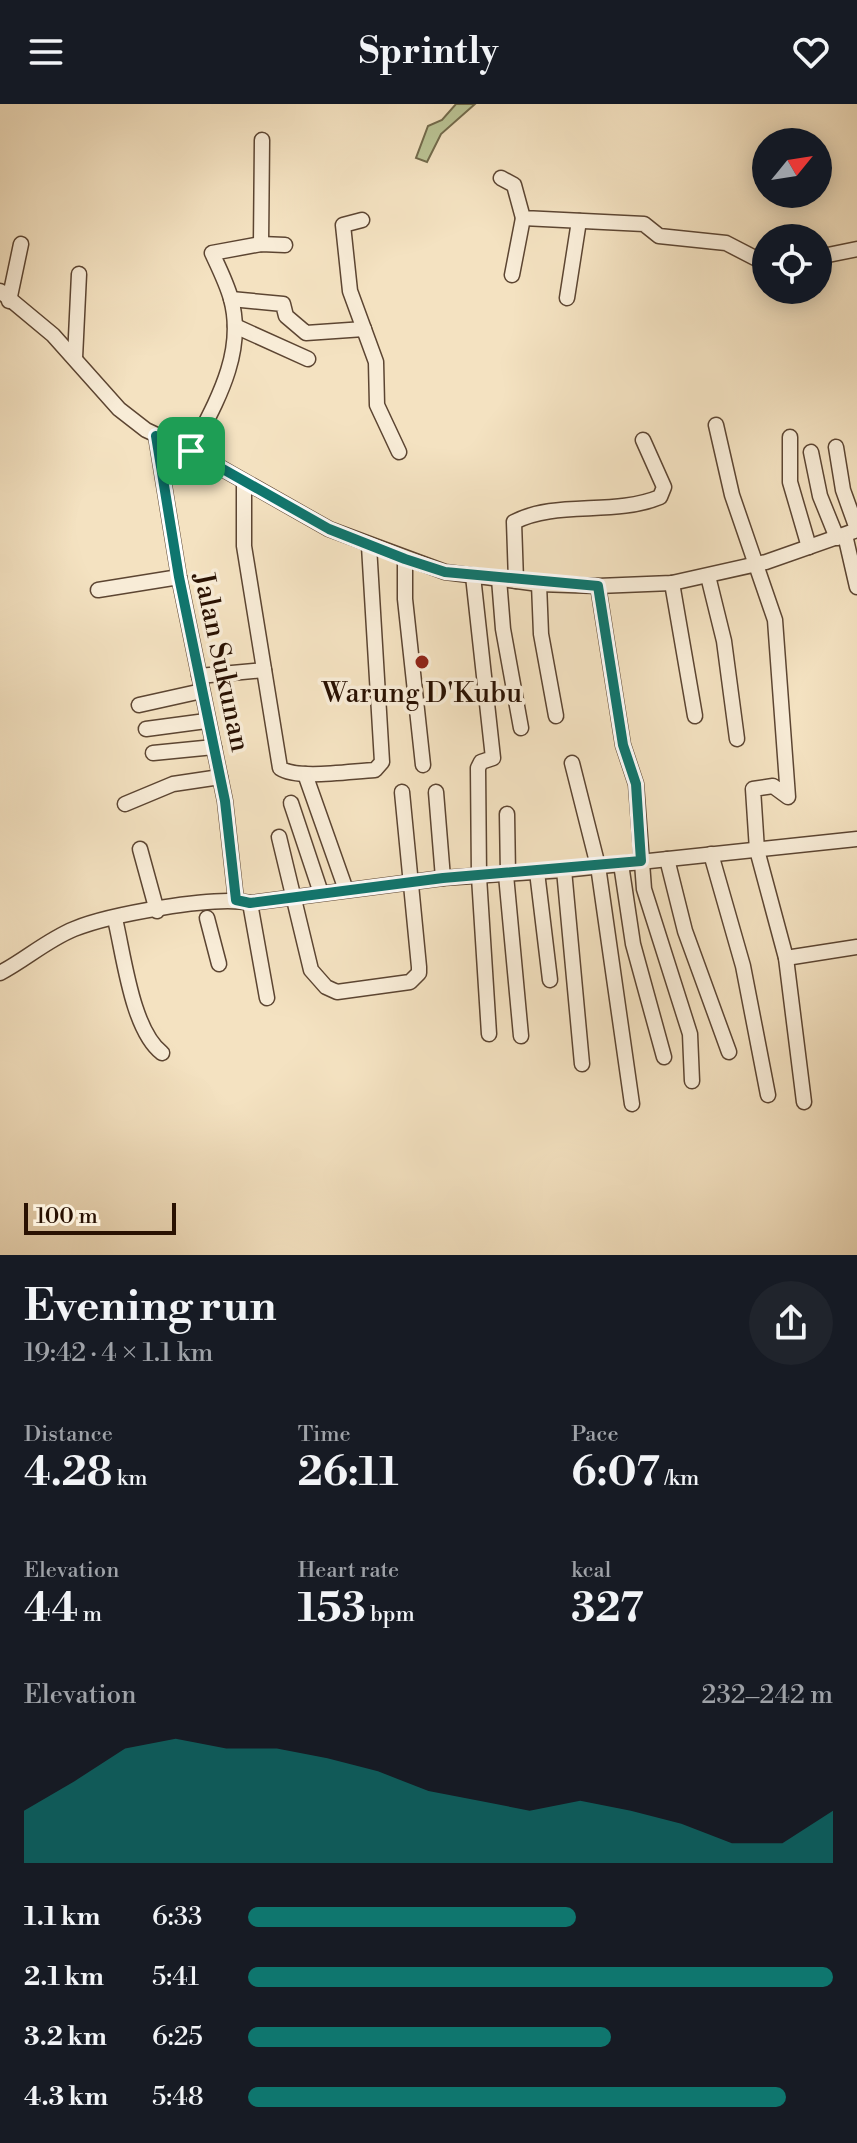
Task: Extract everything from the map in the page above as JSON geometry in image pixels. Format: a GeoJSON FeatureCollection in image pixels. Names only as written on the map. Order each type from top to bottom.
{"type":"FeatureCollection","features":[{"type":"Feature","properties":{"kind":"street"},"geometry":{"type":"LineString","coordinates":[[261,244],[262,140]]}},
{"type":"Feature","properties":{"kind":"street"},"geometry":{"type":"LineString","coordinates":[[501,178],[514,185],[523,218],[512,275]]}},
{"type":"Feature","properties":{"kind":"street"},"geometry":{"type":"LineString","coordinates":[[523,218],[644,224],[659,236],[726,243],[752,256]]}},
{"type":"Feature","properties":{"kind":"street"},"geometry":{"type":"LineString","coordinates":[[362,220],[343,225],[348,278],[376,362],[377,405],[399,452]]}},
{"type":"Feature","properties":{"kind":"street"},"geometry":{"type":"LineString","coordinates":[[567,298],[579,221]]}},
{"type":"Feature","properties":{"kind":"street"},"geometry":{"type":"LineString","coordinates":[[21,244],[4,296],[75,358],[119,409],[156,436],[191,451],[313,521],[405,559],[445,572],[539,584],[598,586],[672,583],[758,564],[849,533]]}},
{"type":"Feature","properties":{"kind":"street"},"geometry":{"type":"LineString","coordinates":[[191,451],[226,383],[235,326],[231,299],[212,253],[261,244],[285,245]]}},
{"type":"Feature","properties":{"kind":"street"},"geometry":{"type":"LineString","coordinates":[[832,254],[857,249]]}},
{"type":"Feature","properties":{"kind":"street"},"geometry":{"type":"LineString","coordinates":[[75,358],[79,274]]}},
{"type":"Feature","properties":{"kind":"street"},"geometry":{"type":"LineString","coordinates":[[231,299],[283,304],[292,323],[306,333],[364,329]]}},
{"type":"Feature","properties":{"kind":"street"},"geometry":{"type":"LineString","coordinates":[[235,326],[308,359]]}},
{"type":"Feature","properties":{"kind":"street"},"geometry":{"type":"LineString","coordinates":[[716,425],[732,495],[775,620],[788,797],[785,798],[773,786],[753,789],[757,850],[786,958],[804,1102]]}},
{"type":"Feature","properties":{"kind":"street","name":"Jalan Sukunan"},"geometry":{"type":"LineString","coordinates":[[156,436],[206,721],[214,747],[243,901],[267,998]]}},
{"type":"Feature","properties":{"kind":"street"},"geometry":{"type":"LineString","coordinates":[[790,437],[790,482],[809,547]]}},
{"type":"Feature","properties":{"kind":"street"},"geometry":{"type":"LineString","coordinates":[[516,581],[513,536],[514,522],[519,519],[545,513],[627,508],[660,497],[664,487],[643,440]]}},
{"type":"Feature","properties":{"kind":"street"},"geometry":{"type":"LineString","coordinates":[[836,447],[857,587]]}},
{"type":"Feature","properties":{"kind":"street"},"geometry":{"type":"LineString","coordinates":[[811,452],[820,496],[849,533]]}},
{"type":"Feature","properties":{"kind":"street"},"geometry":{"type":"LineString","coordinates":[[244,482],[244,546],[280,768],[305,774],[375,770],[382,762],[369,546]]}},
{"type":"Feature","properties":{"kind":"street"},"geometry":{"type":"LineString","coordinates":[[405,559],[405,599],[423,765]]}},
{"type":"Feature","properties":{"kind":"street"},"geometry":{"type":"LineString","coordinates":[[473,576],[493,758],[478,765],[479,877],[489,1034]]}},
{"type":"Feature","properties":{"kind":"street"},"geometry":{"type":"LineString","coordinates":[[708,576],[724,641],[737,739]]}},
{"type":"Feature","properties":{"kind":"street"},"geometry":{"type":"LineString","coordinates":[[98,590],[179,577]]}},
{"type":"Feature","properties":{"kind":"street"},"geometry":{"type":"LineString","coordinates":[[499,579],[503,629],[521,728]]}},
{"type":"Feature","properties":{"kind":"street"},"geometry":{"type":"LineString","coordinates":[[672,583],[695,716]]}},
{"type":"Feature","properties":{"kind":"street"},"geometry":{"type":"LineString","coordinates":[[539,584],[541,634],[556,716]]}},
{"type":"Feature","properties":{"kind":"street"},"geometry":{"type":"LineString","coordinates":[[598,586],[623,745],[636,784],[644,889],[690,1034],[692,1081]]}},
{"type":"Feature","properties":{"kind":"street"},"geometry":{"type":"LineString","coordinates":[[199,676],[264,670]]}},
{"type":"Feature","properties":{"kind":"street"},"geometry":{"type":"LineString","coordinates":[[139,705],[202,691]]}},
{"type":"Feature","properties":{"kind":"street"},"geometry":{"type":"LineString","coordinates":[[146,729],[206,721]]}},
{"type":"Feature","properties":{"kind":"street"},"geometry":{"type":"LineString","coordinates":[[153,753],[214,747]]}},
{"type":"Feature","properties":{"kind":"street"},"geometry":{"type":"LineString","coordinates":[[572,763],[598,866],[632,1104]]}},
{"type":"Feature","properties":{"kind":"street"},"geometry":{"type":"LineString","coordinates":[[305,774],[346,890]]}},
{"type":"Feature","properties":{"kind":"street"},"geometry":{"type":"LineString","coordinates":[[125,804],[173,784],[220,777]]}},
{"type":"Feature","properties":{"kind":"street"},"geometry":{"type":"LineString","coordinates":[[279,837],[311,970],[326,987],[337,992],[410,982],[419,973],[402,792]]}},
{"type":"Feature","properties":{"kind":"street"},"geometry":{"type":"LineString","coordinates":[[436,792],[443,878]]}},
{"type":"Feature","properties":{"kind":"street"},"geometry":{"type":"LineString","coordinates":[[291,803],[321,893]]}},
{"type":"Feature","properties":{"kind":"street"},"geometry":{"type":"LineString","coordinates":[[507,814],[507,875],[521,1036]]}},
{"type":"Feature","properties":{"kind":"street"},"geometry":{"type":"LineString","coordinates":[[0,973],[76,928],[157,911],[207,912],[243,901],[443,878],[564,870],[857,839]]}},
{"type":"Feature","properties":{"kind":"street"},"geometry":{"type":"LineString","coordinates":[[140,849],[157,911]]}},
{"type":"Feature","properties":{"kind":"street"},"geometry":{"type":"LineString","coordinates":[[711,854],[743,966],[768,1095]]}},
{"type":"Feature","properties":{"kind":"street"},"geometry":{"type":"LineString","coordinates":[[667,859],[685,931],[729,1052]]}},
{"type":"Feature","properties":{"kind":"street"},"geometry":{"type":"LineString","coordinates":[[621,864],[633,944],[664,1057]]}},
{"type":"Feature","properties":{"kind":"street"},"geometry":{"type":"LineString","coordinates":[[564,870],[582,1064]]}},
{"type":"Feature","properties":{"kind":"street"},"geometry":{"type":"LineString","coordinates":[[537,872],[550,980]]}},
{"type":"Feature","properties":{"kind":"street"},"geometry":{"type":"LineString","coordinates":[[207,912],[219,964]]}},
{"type":"Feature","properties":{"kind":"street"},"geometry":{"type":"LineString","coordinates":[[115,919],[141,1025],[153,1046],[162,1053]]}},
{"type":"Feature","properties":{"kind":"street"},"geometry":{"type":"LineString","coordinates":[[786,958],[857,947]]}},
{"type":"Feature","properties":{"kind":"green space"},"geometry":{"type":"Polygon","coordinates":[[[456,104],[475,104],[441,134],[427,162],[416,158],[428,126],[442,120],[456,104]]]}},
{"type":"Feature","properties":{"kind":"place","name":"Warung D'Kubu"},"geometry":{"type":"Point","coordinates":[422,662]}},
{"type":"Feature","properties":{"kind":"route"},"geometry":{"type":"LineString","coordinates":[[156,436],[191,451],[329,529],[445,572],[539,584],[598,586],[623,745],[636,784],[641,861],[443,878],[250,903],[236,900],[225,801],[206,721],[156,436]]}}]}
